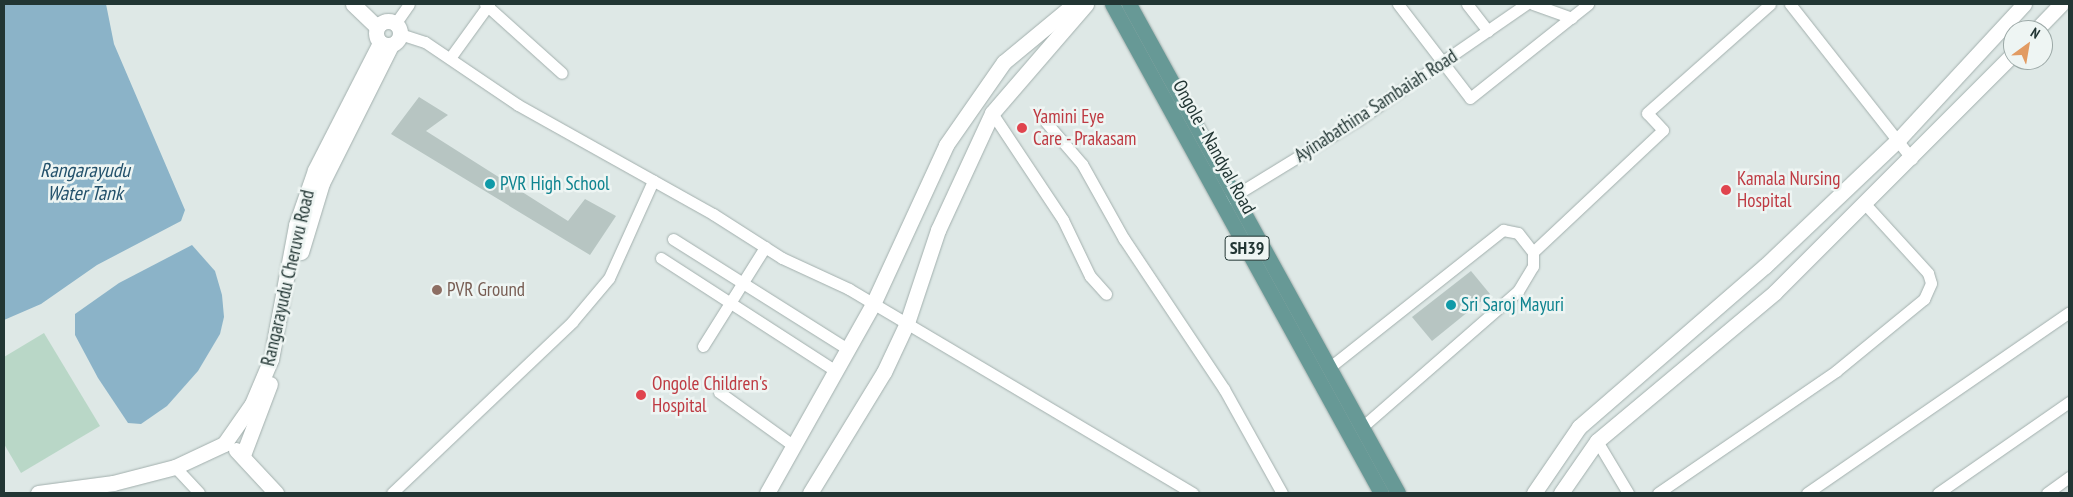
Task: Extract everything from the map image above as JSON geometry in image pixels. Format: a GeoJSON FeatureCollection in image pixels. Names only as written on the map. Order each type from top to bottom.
{"type":"FeatureCollection","features":[{"type":"Feature","properties":{"kind":"main road","name":"Ongole - Nandyal Road"},"geometry":{"type":"LineString","coordinates":[[1112,4],[1381,493]]}},
{"type":"Feature","properties":{"kind":"main road","name":"Ongole - Nandyal Road"},"geometry":{"type":"LineString","coordinates":[[1129,4],[1237,196],[1398,493]]}},
{"type":"Feature","properties":{"kind":"street"},"geometry":{"type":"LineString","coordinates":[[354,4],[389,34],[425,42],[518,105],[765,247],[873,304],[1193,493]]}},
{"type":"Feature","properties":{"kind":"street"},"geometry":{"type":"LineString","coordinates":[[243,455],[277,365],[304,238],[322,183],[389,34],[410,4]]}},
{"type":"Feature","properties":{"kind":"street"},"geometry":{"type":"LineString","coordinates":[[450,58],[487,4],[562,73]]}},
{"type":"Feature","properties":{"kind":"street"},"geometry":{"type":"LineString","coordinates":[[768,493],[873,304],[946,145],[1004,62],[1074,4]]}},
{"type":"Feature","properties":{"kind":"street"},"geometry":{"type":"LineString","coordinates":[[810,493],[884,372],[907,324],[938,230],[992,113],[1086,4]]}},
{"type":"Feature","properties":{"kind":"street"},"geometry":{"type":"LineString","coordinates":[[1398,4],[1442,64],[1470,98],[1588,4]]}},
{"type":"Feature","properties":{"kind":"street"},"geometry":{"type":"LineString","coordinates":[[1467,4],[1488,31]]}},
{"type":"Feature","properties":{"kind":"street","name":"Ayinabathina Sambaiah Road"},"geometry":{"type":"LineString","coordinates":[[1222,202],[1237,196],[1442,64],[1526,4]]}},
{"type":"Feature","properties":{"kind":"street"},"geometry":{"type":"LineString","coordinates":[[1533,4],[1572,18]]}},
{"type":"Feature","properties":{"kind":"street"},"geometry":{"type":"LineString","coordinates":[[1533,252],[1663,130],[1647,113],[1770,4]]}},
{"type":"Feature","properties":{"kind":"street"},"geometry":{"type":"LineString","coordinates":[[1790,4],[1899,139],[1912,159]]}},
{"type":"Feature","properties":{"kind":"street"},"geometry":{"type":"LineString","coordinates":[[1534,493],[1579,427],[1765,266],[1899,139],[2024,4]]}},
{"type":"Feature","properties":{"kind":"street"},"geometry":{"type":"LineString","coordinates":[[2046,20],[2061,4]]}},
{"type":"Feature","properties":{"kind":"street","name":"Rangarayudu Cheruvu Road"},"geometry":{"type":"LineString","coordinates":[[38,493],[117,488],[175,467],[224,444],[252,404],[271,359],[296,225],[315,170],[389,34]]}},
{"type":"Feature","properties":{"kind":"street"},"geometry":{"type":"LineString","coordinates":[[1561,493],[1597,441],[1775,292],[1912,159],[2003,64]]}},
{"type":"Feature","properties":{"kind":"street"},"geometry":{"type":"LineString","coordinates":[[992,113],[1062,220],[1090,276],[1106,294]]}},
{"type":"Feature","properties":{"kind":"street"},"geometry":{"type":"LineString","coordinates":[[1045,121],[1082,164],[1129,247],[1224,389],[1282,493]]}},
{"type":"Feature","properties":{"kind":"street"},"geometry":{"type":"LineString","coordinates":[[392,493],[572,322],[603,285],[653,181]]}},
{"type":"Feature","properties":{"kind":"street"},"geometry":{"type":"LineString","coordinates":[[1658,493],[1836,371],[1924,299],[1931,283],[1928,273],[1865,204]]}},
{"type":"Feature","properties":{"kind":"street"},"geometry":{"type":"LineString","coordinates":[[1330,367],[1503,230],[1512,228],[1533,252],[1533,266],[1518,291],[1363,426]]}},
{"type":"Feature","properties":{"kind":"street"},"geometry":{"type":"LineString","coordinates":[[673,239],[848,349]]}},
{"type":"Feature","properties":{"kind":"street"},"geometry":{"type":"LineString","coordinates":[[703,346],[765,247]]}},
{"type":"Feature","properties":{"kind":"street"},"geometry":{"type":"LineString","coordinates":[[661,258],[836,371]]}},
{"type":"Feature","properties":{"kind":"street"},"geometry":{"type":"LineString","coordinates":[[1807,493],[2069,312]]}},
{"type":"Feature","properties":{"kind":"street"},"geometry":{"type":"LineString","coordinates":[[718,392],[794,446]]}},
{"type":"Feature","properties":{"kind":"street"},"geometry":{"type":"LineString","coordinates":[[1938,493],[2069,402]]}},
{"type":"Feature","properties":{"kind":"street"},"geometry":{"type":"LineString","coordinates":[[1597,441],[1628,493]]}},
{"type":"Feature","properties":{"kind":"street"},"geometry":{"type":"LineString","coordinates":[[224,444],[243,455],[276,493]]}},
{"type":"Feature","properties":{"kind":"street"},"geometry":{"type":"LineString","coordinates":[[175,467],[199,493]]}},
{"type":"Feature","properties":{"kind":"street"},"geometry":{"type":"LineString","coordinates":[[2047,493],[2069,477]]}},
{"type":"Feature","properties":{"kind":"green space"},"geometry":{"type":"Polygon","coordinates":[[[44,333],[100,426],[21,473],[4,444],[4,357],[44,333]]]}},
{"type":"Feature","properties":{"kind":"water","name":"Rangarayudu Water Tank"},"geometry":{"type":"Polygon","coordinates":[[[4,4],[106,4],[114,44],[185,210],[181,221],[97,265],[41,304],[4,320],[4,4]]]}},
{"type":"Feature","properties":{"kind":"water"},"geometry":{"type":"Polygon","coordinates":[[[192,245],[215,271],[222,295],[224,317],[220,334],[198,371],[167,406],[141,424],[128,423],[98,378],[75,335],[75,314],[119,283],[192,245]]]}},
{"type":"Feature","properties":{"kind":"building","name":"PVR High School"},"geometry":{"type":"Polygon","coordinates":[[[419,97],[448,115],[426,131],[568,221],[585,199],[616,216],[590,255],[391,134],[419,97]]]}},
{"type":"Feature","properties":{"kind":"building","name":"Sri Saroj Mayuri"},"geometry":{"type":"Polygon","coordinates":[[[1471,271],[1490,294],[1432,341],[1412,317],[1471,271]]]}},
{"type":"Feature","properties":{"kind":"place","name":"Yamini Eye Care - Prakasam"},"geometry":{"type":"Point","coordinates":[1022,128]}},
{"type":"Feature","properties":{"kind":"place","name":"PVR High School"},"geometry":{"type":"Point","coordinates":[490,184]}},
{"type":"Feature","properties":{"kind":"place","name":"Kamala Nursing Hospital"},"geometry":{"type":"Point","coordinates":[1726,190]}},
{"type":"Feature","properties":{"kind":"place","name":"PVR Ground"},"geometry":{"type":"Point","coordinates":[437,290]}},
{"type":"Feature","properties":{"kind":"place","name":"Sri Saroj Mayuri"},"geometry":{"type":"Point","coordinates":[1451,305]}},
{"type":"Feature","properties":{"kind":"place","name":"Ongole Children's Hospital"},"geometry":{"type":"Point","coordinates":[641,395]}}]}
